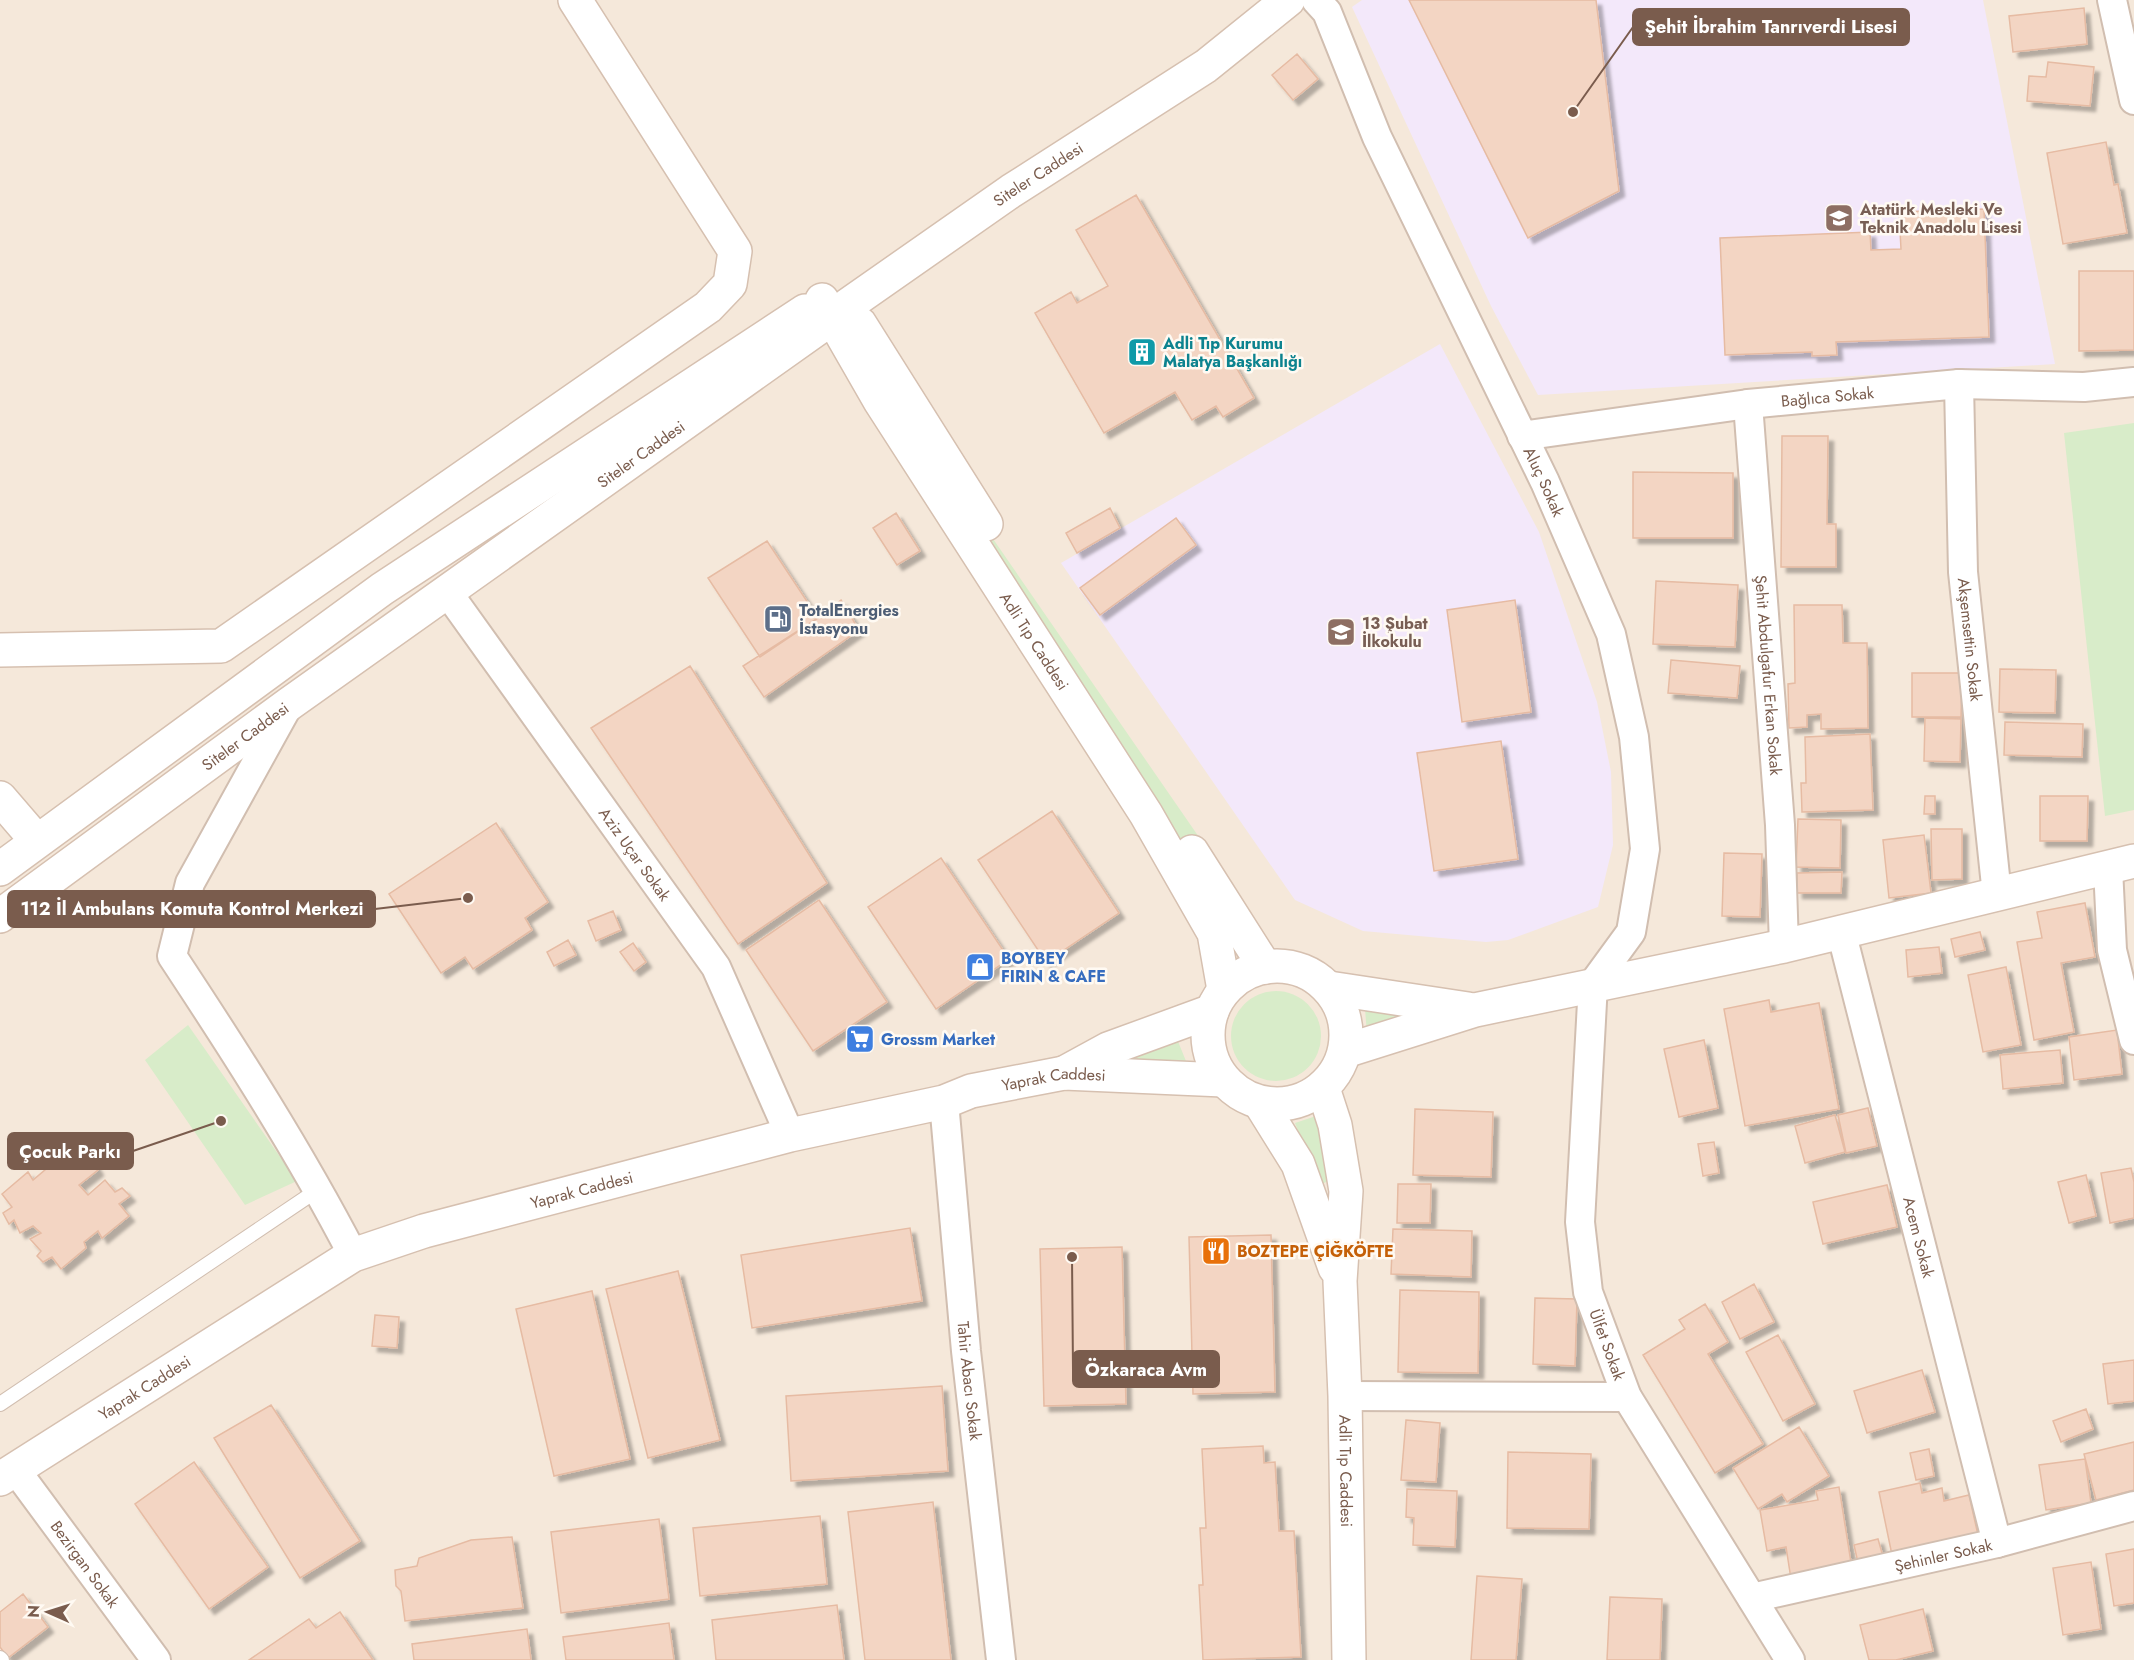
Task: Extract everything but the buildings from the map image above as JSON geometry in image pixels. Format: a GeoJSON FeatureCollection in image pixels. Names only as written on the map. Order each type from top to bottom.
{"type":"FeatureCollection","features":[{"type":"Feature","properties":{"kind":"street"},"geometry":{"type":"LineString","coordinates":[[0,651],[220,646],[708,308],[730,284],[735,251],[575,0]]}},
{"type":"Feature","properties":{"kind":"street","name":"Siteler Caddesi"},"geometry":{"type":"LineString","coordinates":[[0,916],[448,592],[835,303],[1259,0]]}},
{"type":"Feature","properties":{"kind":"street","name":"Siteler Caddesi"},"geometry":{"type":"LineString","coordinates":[[0,869],[382,589],[1206,66],[1288,0]]}},
{"type":"Feature","properties":{"kind":"street","name":"Aluç Sokak"},"geometry":{"type":"LineString","coordinates":[[1316,0],[1327,12],[1377,136],[1545,482],[1611,634],[1634,737],[1645,849],[1631,932],[1593,984]]}},
{"type":"Feature","properties":{"kind":"street"},"geometry":{"type":"LineString","coordinates":[[2112,0],[2134,100]]}},
{"type":"Feature","properties":{"kind":"street","name":"Adli Tıp Caddesi"},"geometry":{"type":"LineString","coordinates":[[835,303],[1265,967]]}},
{"type":"Feature","properties":{"kind":"street","name":"Adli Tıp Caddesi"},"geometry":{"type":"LineString","coordinates":[[835,303],[879,401],[1146,814],[1214,933],[1218,1001],[1208,1035],[1212,1059],[1223,1080],[1240,1094],[1260,1103],[1282,1105],[1304,1100],[1323,1088],[1337,1071],[1345,1051],[1347,1028],[1341,1007],[1329,988],[1311,974],[1289,967],[1265,967],[1242,975],[1218,1001]]}},
{"type":"Feature","properties":{"kind":"street","name":"Bağlıca Sokak"},"geometry":{"type":"LineString","coordinates":[[1522,436],[1748,404],[1959,384],[2084,387],[2134,382]]}},
{"type":"Feature","properties":{"kind":"street","name":"Akşemsettin Sokak"},"geometry":{"type":"LineString","coordinates":[[1959,384],[1963,573],[1997,895]]}},
{"type":"Feature","properties":{"kind":"street","name":"Şehit Abdulgafur Erkan Sokak"},"geometry":{"type":"LineString","coordinates":[[1748,404],[1780,825],[1784,946]]}},
{"type":"Feature","properties":{"kind":"street","name":"Aziz Uçar Sokak"},"geometry":{"type":"LineString","coordinates":[[448,592],[716,968],[790,1135]]}},
{"type":"Feature","properties":{"kind":"street"},"geometry":{"type":"LineString","coordinates":[[289,705],[190,883],[172,956],[248,1071],[319,1189],[353,1255]]}},
{"type":"Feature","properties":{"kind":"street"},"geometry":{"type":"LineString","coordinates":[[0,798],[37,841]]}},
{"type":"Feature","properties":{"kind":"street"},"geometry":{"type":"LineString","coordinates":[[1345,1051],[1475,1010],[1784,946],[2121,864],[2112,951],[2134,1040]]}},
{"type":"Feature","properties":{"kind":"street","name":"Acem Sokak"},"geometry":{"type":"LineString","coordinates":[[1841,931],[1996,1543]]}},
{"type":"Feature","properties":{"kind":"street","name":"Ülfet Sokak"},"geometry":{"type":"LineString","coordinates":[[1593,984],[1580,1222],[1588,1292],[1627,1397],[1790,1660]]}},
{"type":"Feature","properties":{"kind":"street"},"geometry":{"type":"LineString","coordinates":[[1329,988],[1475,1010]]}},
{"type":"Feature","properties":{"kind":"street","name":"Yaprak Caddesi"},"geometry":{"type":"LineString","coordinates":[[1064,1073],[1108,1049],[1218,1001]]}},
{"type":"Feature","properties":{"kind":"street","name":"Yaprak Caddesi"},"geometry":{"type":"LineString","coordinates":[[7,1474],[353,1255],[424,1231],[790,1135],[944,1102],[971,1091],[1064,1073],[1223,1080]]}},
{"type":"Feature","properties":{"kind":"street","name":"Adli Tıp Caddesi"},"geometry":{"type":"LineString","coordinates":[[1323,1088],[1335,1125],[1346,1191],[1340,1281],[1345,1396],[1349,1660]]}},
{"type":"Feature","properties":{"kind":"street","name":"Tahir Abacı Sokak"},"geometry":{"type":"LineString","coordinates":[[944,1102],[966,1351],[1001,1660]]}},
{"type":"Feature","properties":{"kind":"street","name":"Adli Tıp Caddesi"},"geometry":{"type":"LineString","coordinates":[[1260,1103],[1298,1164],[1340,1281]]}},
{"type":"Feature","properties":{"kind":"street"},"geometry":{"type":"LineString","coordinates":[[1345,1396],[1627,1397]]}},
{"type":"Feature","properties":{"kind":"street","name":"Bezirgan Sokak"},"geometry":{"type":"LineString","coordinates":[[7,1474],[156,1660]]}},
{"type":"Feature","properties":{"kind":"street","name":"Şehinler Sokak"},"geometry":{"type":"LineString","coordinates":[[1752,1598],[1996,1543],[2134,1506]]}},
{"type":"Feature","properties":{"kind":"lane"},"geometry":{"type":"LineString","coordinates":[[0,1404],[319,1189]]}},
{"type":"Feature","properties":{"kind":"shaded area"},"geometry":{"type":"Polygon","coordinates":[[[0,0],[2134,0],[2134,1660],[0,1660],[0,0]]]}},
{"type":"Feature","properties":{"kind":"shaded area","name":"Atatürk Mesleki Ve Teknik Anadolu Lisesi"},"geometry":{"type":"Polygon","coordinates":[[[1362,0],[1983,0],[2055,364],[1538,395],[1491,306],[1352,7],[1362,0]]]}},
{"type":"Feature","properties":{"kind":"shaded area","name":"13 Şubat İlkokulu"},"geometry":{"type":"Polygon","coordinates":[[[1440,344],[1539,532],[1597,702],[1611,772],[1613,845],[1598,907],[1508,940],[1486,942],[1363,931],[1295,900],[1061,563],[1440,344]]]}},
{"type":"Feature","properties":{"kind":"green space"},"geometry":{"type":"Polygon","coordinates":[[[2134,423],[2134,810],[2105,816],[2064,433],[2134,423]]]}},
{"type":"Feature","properties":{"kind":"green space"},"geometry":{"type":"Polygon","coordinates":[[[924,439],[1250,911],[1227,922],[924,439]]]}},
{"type":"Feature","properties":{"kind":"green space"},"geometry":{"type":"Polygon","coordinates":[[[1276,991],[1293,994],[1308,1004],[1318,1019],[1321,1036],[1318,1053],[1308,1068],[1293,1078],[1276,1081],[1259,1078],[1244,1068],[1234,1053],[1231,1036],[1234,1019],[1244,1004],[1259,994],[1276,991]]]}},
{"type":"Feature","properties":{"kind":"green space"},"geometry":{"type":"Polygon","coordinates":[[[1365,1009],[1439,1011],[1367,1034],[1365,1009]]]}},
{"type":"Feature","properties":{"kind":"green space"},"geometry":{"type":"Polygon","coordinates":[[[188,1025],[297,1181],[245,1205],[145,1060],[188,1025]]]}},
{"type":"Feature","properties":{"kind":"green space"},"geometry":{"type":"Polygon","coordinates":[[[1177,1039],[1186,1061],[1105,1065],[1177,1039]]]}},
{"type":"Feature","properties":{"kind":"green space"},"geometry":{"type":"Polygon","coordinates":[[[1316,1116],[1331,1175],[1328,1181],[1322,1184],[1316,1178],[1295,1123],[1316,1116]]]}},
{"type":"Feature","properties":{"kind":"place","name":"Şehit İbrahim Tanrıverdi Lisesi"},"geometry":{"type":"Point","coordinates":[1573,112]}},
{"type":"Feature","properties":{"kind":"place","name":"Atatürk Mesleki Ve Teknik Anadolu Lisesi"},"geometry":{"type":"Point","coordinates":[1839,218]}},
{"type":"Feature","properties":{"kind":"place","name":"Adli Tıp Kurumu Malatya Başkanlığı"},"geometry":{"type":"Point","coordinates":[1142,352]}},
{"type":"Feature","properties":{"kind":"place","name":"TotalEnergies İstasyonu"},"geometry":{"type":"Point","coordinates":[778,619]}},
{"type":"Feature","properties":{"kind":"place","name":"13 Şubat İlkokulu"},"geometry":{"type":"Point","coordinates":[1341,632]}},
{"type":"Feature","properties":{"kind":"place","name":"112 İl Ambulans Komuta Kontrol Merkezi"},"geometry":{"type":"Point","coordinates":[468,898]}},
{"type":"Feature","properties":{"kind":"place","name":"BOYBEY FIRIN & CAFE"},"geometry":{"type":"Point","coordinates":[980,967]}},
{"type":"Feature","properties":{"kind":"place","name":"Grossm Market"},"geometry":{"type":"Point","coordinates":[860,1039]}},
{"type":"Feature","properties":{"kind":"place","name":"Çocuk Parkı"},"geometry":{"type":"Point","coordinates":[221,1121]}},
{"type":"Feature","properties":{"kind":"place","name":"BOZTEPE ÇİĞKÖFTE"},"geometry":{"type":"Point","coordinates":[1216,1251]}},
{"type":"Feature","properties":{"kind":"place","name":"Özkaraca Avm"},"geometry":{"type":"Point","coordinates":[1072,1257]}}]}
